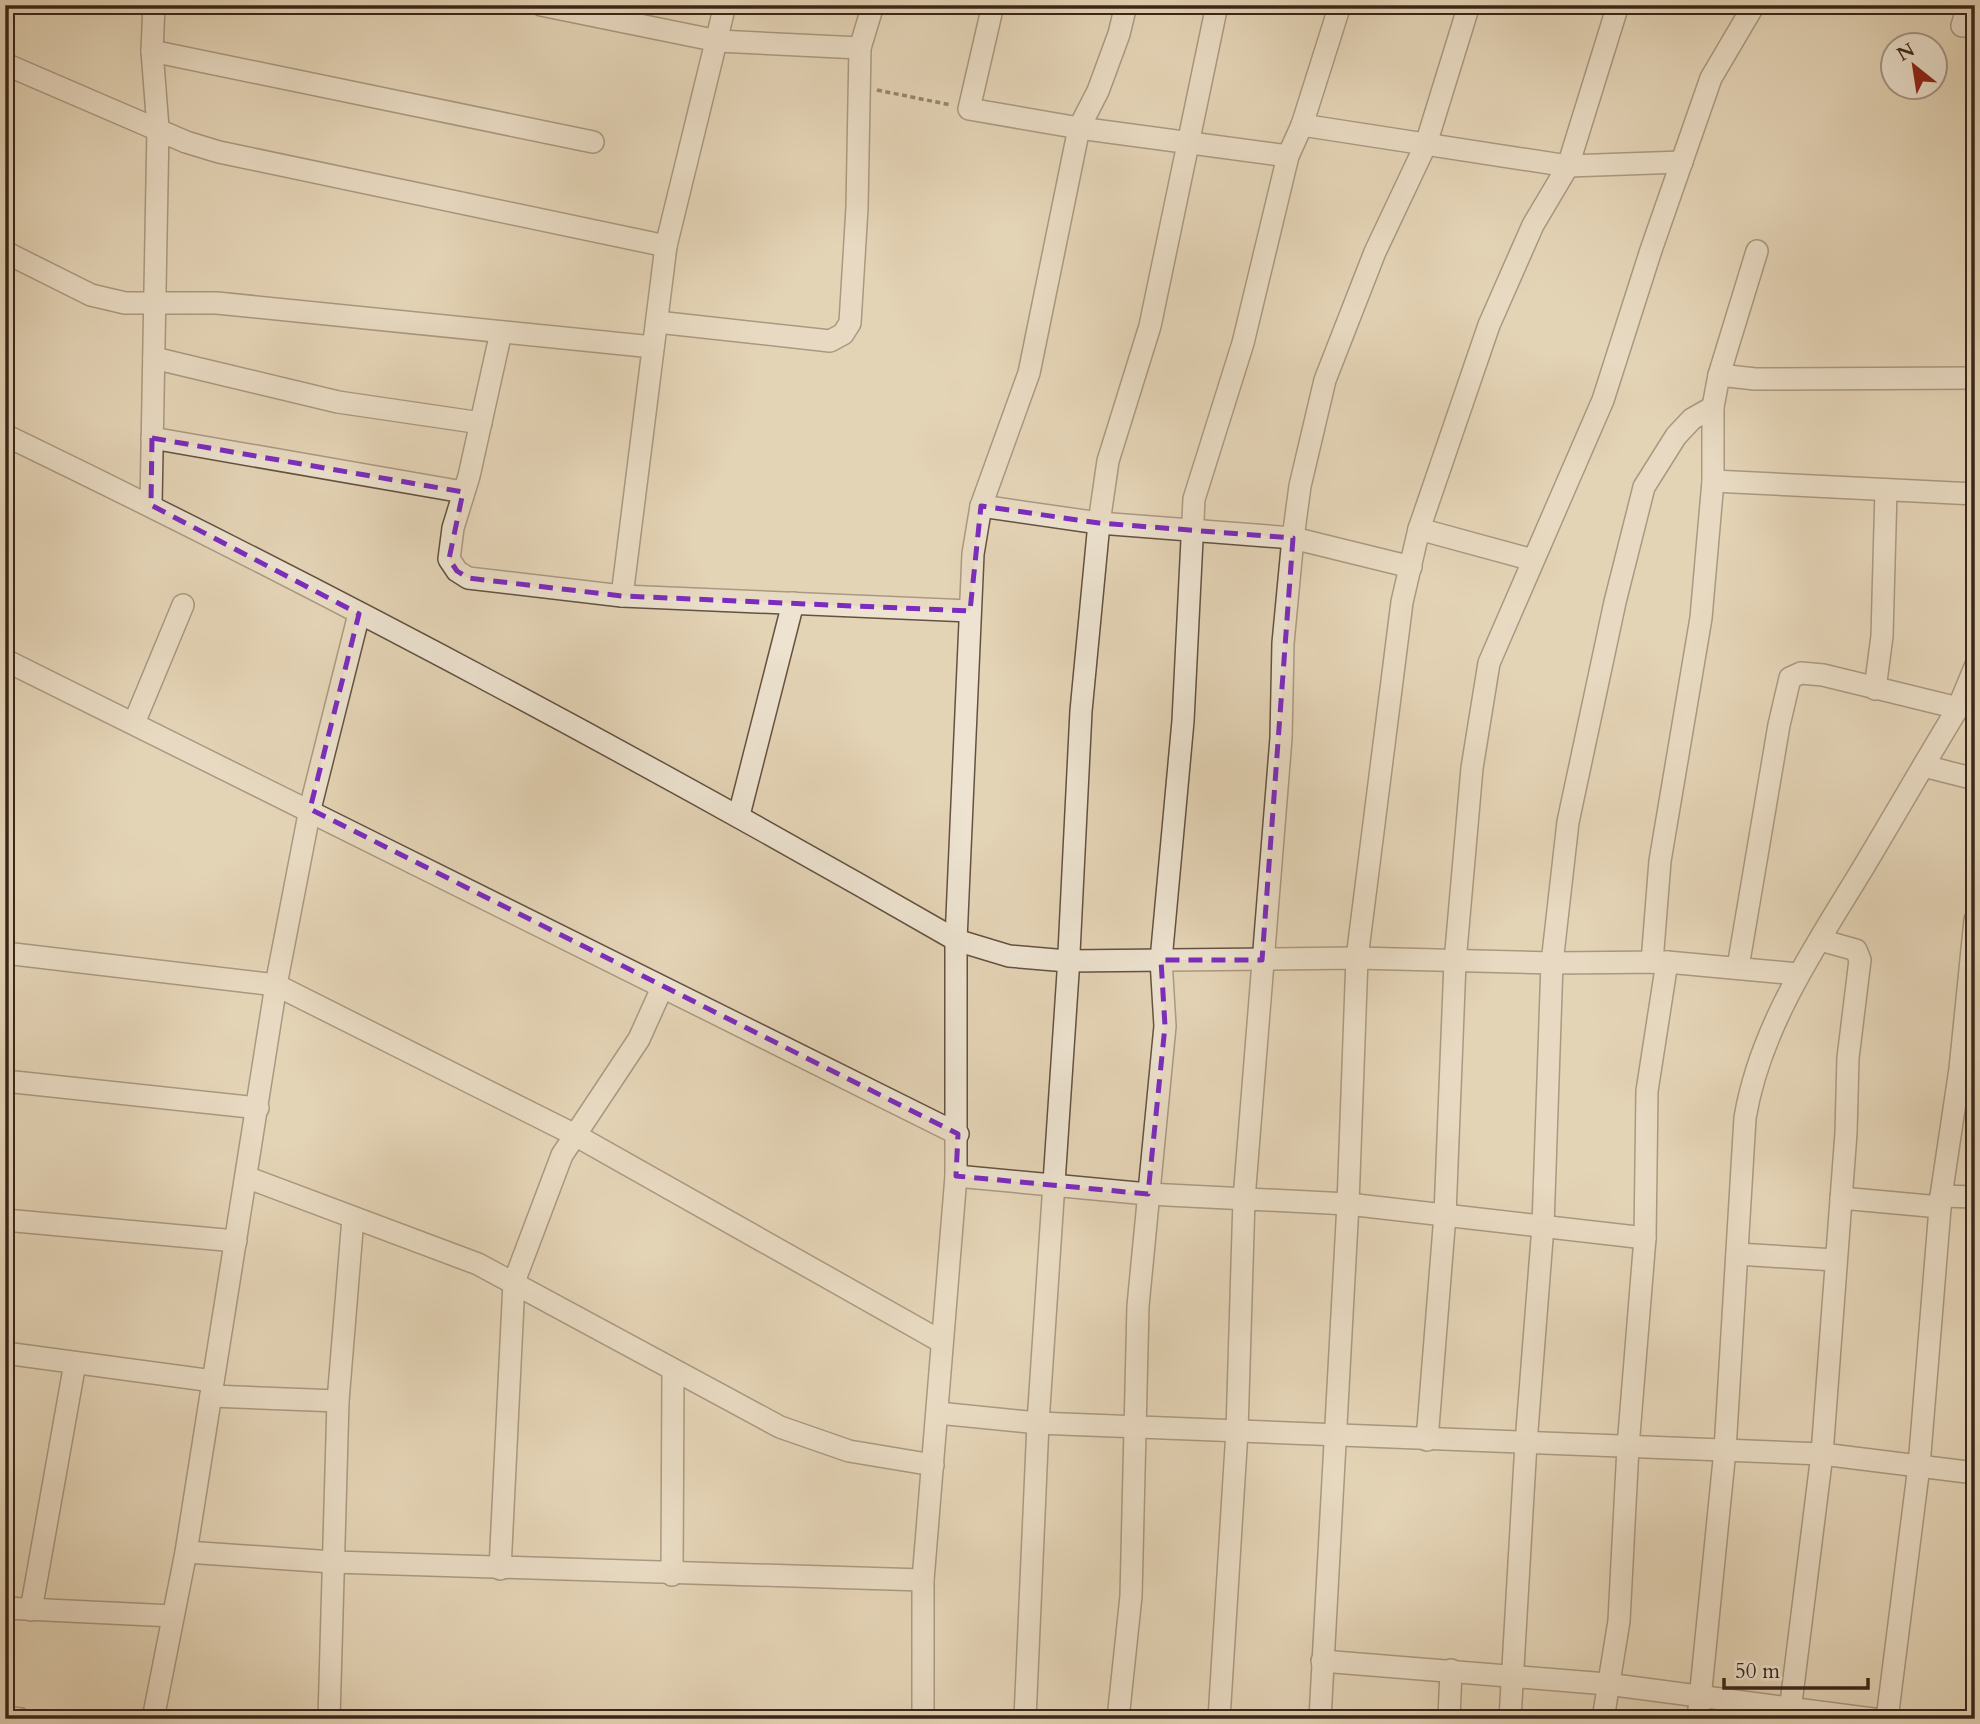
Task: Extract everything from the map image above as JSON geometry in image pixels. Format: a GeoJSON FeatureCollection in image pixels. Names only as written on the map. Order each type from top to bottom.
{"type":"FeatureCollection","features":[{"type":"Feature","properties":{"kind":"street"},"geometry":{"type":"LineString","coordinates":[[151,505],[158,128],[152,51],[154,5]]}},
{"type":"Feature","properties":{"kind":"street"},"geometry":{"type":"LineString","coordinates":[[541,5],[718,41],[860,48]]}},
{"type":"Feature","properties":{"kind":"street"},"geometry":{"type":"LineString","coordinates":[[622,596],[666,246],[725,5]]}},
{"type":"Feature","properties":{"kind":"street"},"geometry":{"type":"LineString","coordinates":[[657,322],[830,341],[843,334],[850,323],[861,87],[860,48],[873,5]]}},
{"type":"Feature","properties":{"kind":"street"},"geometry":{"type":"LineString","coordinates":[[993,5],[969,109],[1079,128],[1289,156]]}},
{"type":"Feature","properties":{"kind":"street"},"geometry":{"type":"LineString","coordinates":[[923,1719],[923,1580],[958,1134],[956,940],[973,554],[981,506],[1029,373],[1079,128],[1098,91],[1119,34],[1126,5]]}},
{"type":"Feature","properties":{"kind":"street"},"geometry":{"type":"LineString","coordinates":[[1025,1719],[1038,1423],[1081,711],[1099,523],[1108,461],[1150,326],[1217,5]]}},
{"type":"Feature","properties":{"kind":"street"},"geometry":{"type":"LineString","coordinates":[[1118,1719],[1130,1596],[1137,1427],[1138,1306],[1165,1026],[1161,960],[1183,721],[1194,499],[1243,343],[1289,156],[1302,125],[1340,5]]}},
{"type":"Feature","properties":{"kind":"street"},"geometry":{"type":"LineString","coordinates":[[1219,1719],[1237,1431],[1244,1199],[1281,738],[1283,643],[1300,486],[1325,380],[1375,252],[1426,144],[1469,5]]}},
{"type":"Feature","properties":{"kind":"street"},"geometry":{"type":"LineString","coordinates":[[1320,1719],[1348,1205],[1357,958],[1402,602],[1419,529],[1489,325],[1534,225],[1568,166],[1618,5]]}},
{"type":"Feature","properties":{"kind":"street"},"geometry":{"type":"LineString","coordinates":[[1427,1440],[1445,1215],[1455,962],[1472,768],[1489,663],[1603,400],[1711,79],[1754,5]]}},
{"type":"Feature","properties":{"kind":"street"},"geometry":{"type":"LineString","coordinates":[[1962,26],[1968,5]]}},
{"type":"Feature","properties":{"kind":"street"},"geometry":{"type":"LineString","coordinates":[[152,51],[593,142]]}},
{"type":"Feature","properties":{"kind":"street"},"geometry":{"type":"LineString","coordinates":[[5,64],[186,142],[219,152],[666,246]]}},
{"type":"Feature","properties":{"kind":"street"},"geometry":{"type":"LineString","coordinates":[[1302,125],[1568,166],[1682,162]]}},
{"type":"Feature","properties":{"kind":"street"},"geometry":{"type":"LineString","coordinates":[[1603,1719],[1607,1684],[1619,1629],[1628,1447],[1645,1238],[1647,1091],[1660,962],[1660,862],[1701,618],[1713,481],[1713,407],[1719,376],[1758,251]]}},
{"type":"Feature","properties":{"kind":"street"},"geometry":{"type":"LineString","coordinates":[[5,252],[91,295],[125,303],[218,303],[653,347]]}},
{"type":"Feature","properties":{"kind":"street"},"geometry":{"type":"LineString","coordinates":[[501,332],[481,423],[455,516],[449,559],[457,571],[468,578],[622,596],[970,611]]}},
{"type":"Feature","properties":{"kind":"street"},"geometry":{"type":"LineString","coordinates":[[154,358],[338,402],[481,423]]}},
{"type":"Feature","properties":{"kind":"street"},"geometry":{"type":"LineString","coordinates":[[1719,376],[1755,379],[1975,378]]}},
{"type":"Feature","properties":{"kind":"street"},"geometry":{"type":"LineString","coordinates":[[1510,1719],[1526,1443],[1544,1226],[1552,963],[1568,822],[1615,602],[1644,488],[1676,436],[1692,419],[1713,407]]}},
{"type":"Feature","properties":{"kind":"street"},"geometry":{"type":"LineString","coordinates":[[5,435],[151,505],[739,815],[956,940],[1009,956],[1067,961],[1357,958],[1455,962],[1660,962],[1798,974]]}},
{"type":"Feature","properties":{"kind":"street"},"geometry":{"type":"LineString","coordinates":[[152,438],[463,492]]}},
{"type":"Feature","properties":{"kind":"street"},"geometry":{"type":"LineString","coordinates":[[1713,481],[1975,494]]}},
{"type":"Feature","properties":{"kind":"street"},"geometry":{"type":"LineString","coordinates":[[1875,689],[1882,636],[1886,490]]}},
{"type":"Feature","properties":{"kind":"street"},"geometry":{"type":"LineString","coordinates":[[981,506],[1099,523],[1293,538],[1411,567]]}},
{"type":"Feature","properties":{"kind":"street"},"geometry":{"type":"LineString","coordinates":[[1419,529],[1533,560]]}},
{"type":"Feature","properties":{"kind":"street"},"geometry":{"type":"LineString","coordinates":[[739,815],[793,603]]}},
{"type":"Feature","properties":{"kind":"street"},"geometry":{"type":"LineString","coordinates":[[134,723],[183,604]]}},
{"type":"Feature","properties":{"kind":"street"},"geometry":{"type":"LineString","coordinates":[[153,1719],[186,1552],[276,985],[310,809],[359,614]]}},
{"type":"Feature","properties":{"kind":"street"},"geometry":{"type":"LineString","coordinates":[[5,660],[310,809],[958,1134]]}},
{"type":"Feature","properties":{"kind":"street"},"geometry":{"type":"LineString","coordinates":[[1738,967],[1779,725],[1790,678],[1794,674],[1809,673],[1958,708]]}},
{"type":"Feature","properties":{"kind":"street"},"geometry":{"type":"LineString","coordinates":[[1698,1719],[1725,1450],[1749,1093],[1758,1065],[1798,974],[1924,766],[1973,677]]}},
{"type":"Feature","properties":{"kind":"street"},"geometry":{"type":"LineString","coordinates":[[1924,766],[1975,779]]}},
{"type":"Feature","properties":{"kind":"street"},"geometry":{"type":"LineString","coordinates":[[1887,1719],[1919,1466],[1941,1202],[1960,1069],[1975,920]]}},
{"type":"Feature","properties":{"kind":"street"},"geometry":{"type":"LineString","coordinates":[[1789,1714],[1822,1454],[1841,1198],[1848,1058],[1860,960],[1856,950],[1820,940]]}},
{"type":"Feature","properties":{"kind":"street"},"geometry":{"type":"LineString","coordinates":[[5,953],[276,985],[575,1135],[943,1342]]}},
{"type":"Feature","properties":{"kind":"street"},"geometry":{"type":"LineString","coordinates":[[500,1569],[514,1282],[562,1155],[639,1039],[663,988]]}},
{"type":"Feature","properties":{"kind":"street"},"geometry":{"type":"LineString","coordinates":[[5,1081],[258,1108]]}},
{"type":"Feature","properties":{"kind":"street"},"geometry":{"type":"LineString","coordinates":[[956,1175],[1148,1194],[1348,1205],[1645,1238]]}},
{"type":"Feature","properties":{"kind":"street"},"geometry":{"type":"LineString","coordinates":[[246,1177],[478,1265],[514,1282],[673,1372],[780,1427],[824,1443],[933,1465]]}},
{"type":"Feature","properties":{"kind":"street"},"geometry":{"type":"LineString","coordinates":[[1841,1198],[1941,1202],[1975,1197]]}},
{"type":"Feature","properties":{"kind":"street"},"geometry":{"type":"LineString","coordinates":[[329,1719],[338,1401],[353,1218]]}},
{"type":"Feature","properties":{"kind":"street"},"geometry":{"type":"LineString","coordinates":[[5,1220],[236,1241]]}},
{"type":"Feature","properties":{"kind":"street"},"geometry":{"type":"LineString","coordinates":[[1737,1254],[1835,1260]]}},
{"type":"Feature","properties":{"kind":"street"},"geometry":{"type":"LineString","coordinates":[[5,1353],[75,1363],[212,1389],[338,1401]]}},
{"type":"Feature","properties":{"kind":"street"},"geometry":{"type":"LineString","coordinates":[[31,1610],[75,1363]]}},
{"type":"Feature","properties":{"kind":"street"},"geometry":{"type":"LineString","coordinates":[[673,1372],[673,1575]]}},
{"type":"Feature","properties":{"kind":"street"},"geometry":{"type":"LineString","coordinates":[[938,1413],[1038,1423],[1822,1454],[1975,1473]]}},
{"type":"Feature","properties":{"kind":"street"},"geometry":{"type":"LineString","coordinates":[[186,1552],[500,1569],[923,1580]]}},
{"type":"Feature","properties":{"kind":"street"},"geometry":{"type":"LineString","coordinates":[[5,1608],[173,1616]]}},
{"type":"Feature","properties":{"kind":"street"},"geometry":{"type":"LineString","coordinates":[[1322,1661],[1607,1684],[1699,1694],[1789,1714],[1873,1719]]}},
{"type":"Feature","properties":{"kind":"street"},"geometry":{"type":"LineString","coordinates":[[1449,1719],[1451,1670]]}},
{"type":"Feature","properties":{"kind":"street"},"geometry":{"type":"LineString","coordinates":[[5,1717],[20,1719]]}},
{"type":"Feature","properties":{"kind":"path"},"geometry":{"type":"LineString","coordinates":[[861,87],[969,109]]}},
{"type":"Feature","properties":{"kind":"highlighted area"},"geometry":{"type":"Polygon","coordinates":[[[152,438],[463,492],[449,559],[457,571],[468,578],[622,596],[970,611],[981,506],[1099,523],[1293,538],[1262,960],[1161,960],[1165,1026],[1148,1194],[956,1176],[958,1134],[310,809],[359,614],[151,505],[152,438]]]}}]}
